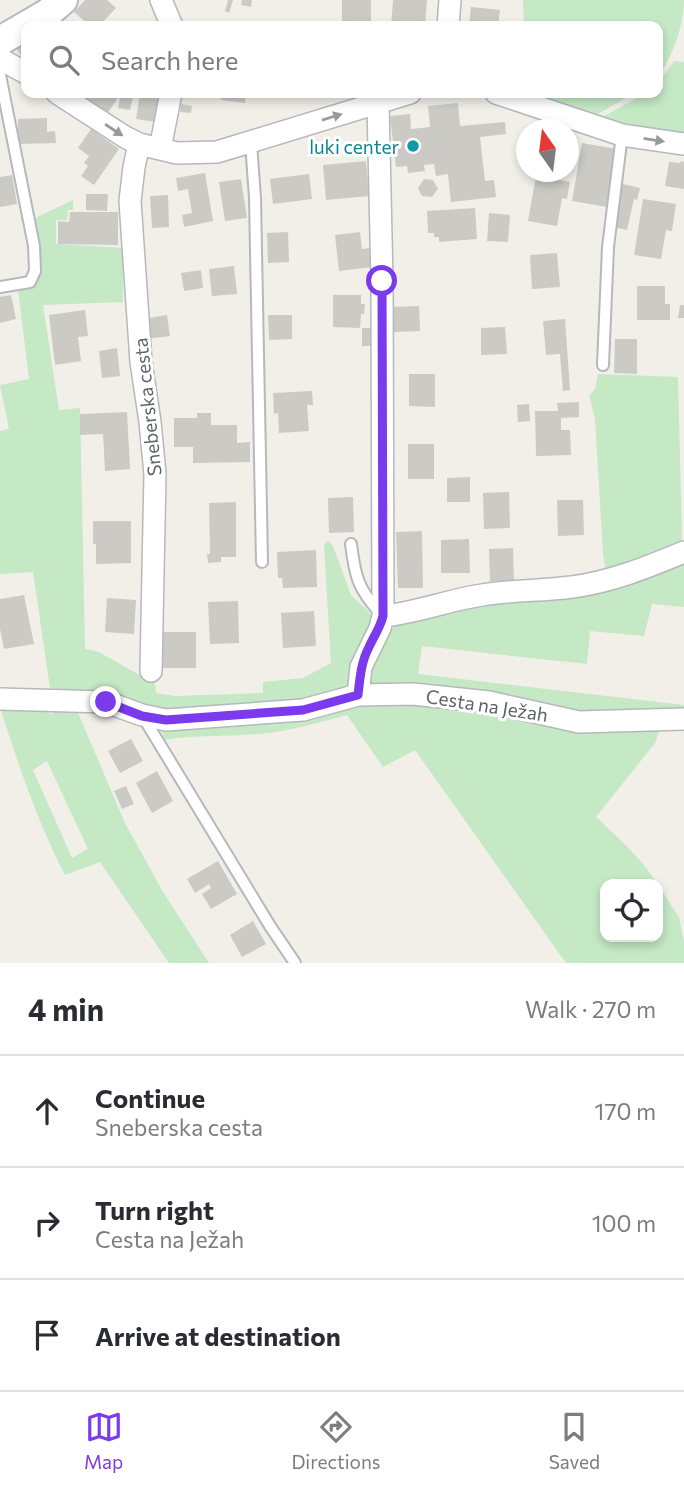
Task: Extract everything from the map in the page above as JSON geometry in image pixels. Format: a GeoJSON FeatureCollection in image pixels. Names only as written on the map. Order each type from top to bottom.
{"type":"FeatureCollection","features":[{"type":"Feature","properties":{"kind":"main road"},"geometry":{"type":"LineString","coordinates":[[34,21],[63,0]]}},
{"type":"Feature","properties":{"kind":"main road"},"geometry":{"type":"LineString","coordinates":[[0,41],[21,29]]}},
{"type":"Feature","properties":{"kind":"street"},"geometry":{"type":"LineString","coordinates":[[161,0],[170,21]]}},
{"type":"Feature","properties":{"kind":"street"},"geometry":{"type":"LineString","coordinates":[[448,21],[450,0]]}},
{"type":"Feature","properties":{"kind":"street"},"geometry":{"type":"LineString","coordinates":[[0,58],[21,70]]}},
{"type":"Feature","properties":{"kind":"street"},"geometry":{"type":"LineString","coordinates":[[66,98],[150,146],[177,153],[217,152],[395,98]]}},
{"type":"Feature","properties":{"kind":"street","name":"Sneberska cesta"},"geometry":{"type":"LineString","coordinates":[[150,671],[155,474],[141,362],[130,201],[134,167],[150,146],[169,98]]}},
{"type":"Feature","properties":{"kind":"street"},"geometry":{"type":"LineString","coordinates":[[511,98],[622,135],[684,144]]}},
{"type":"Feature","properties":{"kind":"street"},"geometry":{"type":"LineString","coordinates":[[358,695],[361,667],[383,616],[382,281],[378,104]]}},
{"type":"Feature","properties":{"kind":"street"},"geometry":{"type":"LineString","coordinates":[[383,616],[403,614],[449,600],[498,592],[572,587],[601,582],[684,552]]}},
{"type":"Feature","properties":{"kind":"street","name":"Cesta na Ježah"},"geometry":{"type":"LineString","coordinates":[[0,699],[106,702],[142,716],[166,720],[303,710],[358,695],[413,694],[489,702],[579,722],[684,719]]}},
{"type":"Feature","properties":{"kind":"lane"},"geometry":{"type":"LineString","coordinates":[[0,75],[34,246],[35,271],[30,282],[0,287]]}},
{"type":"Feature","properties":{"kind":"lane"},"geometry":{"type":"LineString","coordinates":[[603,365],[608,247],[622,135]]}},
{"type":"Feature","properties":{"kind":"lane"},"geometry":{"type":"LineString","coordinates":[[251,143],[255,198],[262,562]]}},
{"type":"Feature","properties":{"kind":"lane"},"geometry":{"type":"LineString","coordinates":[[351,544],[355,574],[365,596],[383,616]]}},
{"type":"Feature","properties":{"kind":"lane"},"geometry":{"type":"LineString","coordinates":[[142,716],[295,963]]}},
{"type":"Feature","properties":{"kind":"green space"},"geometry":{"type":"Polygon","coordinates":[[[523,0],[684,0],[677,40],[663,68],[663,21],[524,21],[523,0]]]}},
{"type":"Feature","properties":{"kind":"green space"},"geometry":{"type":"Polygon","coordinates":[[[674,61],[684,62],[684,138],[597,120],[637,98],[663,98],[663,76],[674,61]]]}},
{"type":"Feature","properties":{"kind":"green space"},"geometry":{"type":"Polygon","coordinates":[[[543,98],[625,98],[591,118],[543,98]]]}},
{"type":"Feature","properties":{"kind":"green space"},"geometry":{"type":"Polygon","coordinates":[[[73,200],[73,210],[68,210],[67,220],[56,220],[56,244],[123,248],[123,302],[43,305],[59,410],[80,408],[85,649],[99,652],[155,684],[156,693],[175,696],[263,693],[263,682],[303,678],[331,663],[324,545],[328,541],[333,546],[351,595],[372,615],[371,636],[365,658],[343,695],[177,716],[88,693],[50,688],[33,572],[0,574],[0,431],[9,429],[0,385],[29,379],[18,289],[32,283],[33,219],[73,200]]]}},
{"type":"Feature","properties":{"kind":"green space"},"geometry":{"type":"Polygon","coordinates":[[[598,374],[678,377],[682,541],[679,549],[611,574],[605,568],[603,553],[595,419],[589,396],[595,389],[598,374]]]}},
{"type":"Feature","properties":{"kind":"green space"},"geometry":{"type":"Polygon","coordinates":[[[684,556],[684,607],[652,604],[644,636],[590,631],[587,664],[422,646],[418,674],[684,705],[684,719],[643,721],[368,686],[370,661],[376,644],[389,630],[411,618],[684,556]]]}},
{"type":"Feature","properties":{"kind":"green space"},"geometry":{"type":"Polygon","coordinates":[[[390,699],[660,730],[655,743],[596,817],[637,857],[654,879],[600,879],[600,942],[663,942],[663,893],[679,917],[684,941],[684,963],[566,963],[415,750],[383,767],[347,715],[291,729],[257,734],[164,740],[162,730],[165,726],[253,725],[349,704],[390,699]]]}},
{"type":"Feature","properties":{"kind":"green space"},"geometry":{"type":"Polygon","coordinates":[[[73,701],[124,821],[163,892],[209,963],[169,963],[100,862],[65,875],[30,796],[2,714],[1,702],[39,708],[51,714],[73,701]],[[47,761],[33,770],[72,858],[88,849],[47,761]]]}},
{"type":"Feature","properties":{"kind":"building"},"geometry":{"type":"Polygon","coordinates":[[[85,0],[107,0],[116,8],[104,21],[84,21],[74,12],[85,0]]]}},
{"type":"Feature","properties":{"kind":"building"},"geometry":{"type":"Polygon","coordinates":[[[228,0],[233,0],[229,13],[225,11],[228,0]]]}},
{"type":"Feature","properties":{"kind":"building"},"geometry":{"type":"Polygon","coordinates":[[[242,0],[252,0],[251,7],[241,5],[242,0]]]}},
{"type":"Feature","properties":{"kind":"building"},"geometry":{"type":"Polygon","coordinates":[[[342,0],[371,0],[371,21],[342,21],[342,0]]]}},
{"type":"Feature","properties":{"kind":"building"},"geometry":{"type":"Polygon","coordinates":[[[393,0],[427,0],[425,21],[391,21],[393,0]]]}},
{"type":"Feature","properties":{"kind":"building"},"geometry":{"type":"Polygon","coordinates":[[[471,7],[500,10],[499,21],[470,21],[471,7]]]}},
{"type":"Feature","properties":{"kind":"building"},"geometry":{"type":"Polygon","coordinates":[[[80,98],[118,98],[105,117],[80,98]]]}},
{"type":"Feature","properties":{"kind":"building"},"geometry":{"type":"Polygon","coordinates":[[[120,98],[133,98],[130,110],[118,108],[120,98]]]}},
{"type":"Feature","properties":{"kind":"building"},"geometry":{"type":"Polygon","coordinates":[[[139,98],[165,98],[162,123],[136,119],[139,98]]]}},
{"type":"Feature","properties":{"kind":"building"},"geometry":{"type":"Polygon","coordinates":[[[221,98],[246,98],[245,103],[221,98]]]}},
{"type":"Feature","properties":{"kind":"building"},"geometry":{"type":"Polygon","coordinates":[[[458,103],[460,126],[505,122],[506,134],[480,137],[485,181],[494,180],[496,197],[451,202],[448,174],[436,176],[434,164],[424,165],[425,171],[408,173],[407,166],[396,167],[390,116],[410,114],[411,129],[430,127],[428,106],[458,103]]]}},
{"type":"Feature","properties":{"kind":"building"},"geometry":{"type":"Polygon","coordinates":[[[181,104],[192,106],[191,113],[180,112],[181,104]]]}},
{"type":"Feature","properties":{"kind":"building"},"geometry":{"type":"Polygon","coordinates":[[[47,118],[47,132],[55,131],[56,143],[18,144],[18,119],[47,118]]]}},
{"type":"Feature","properties":{"kind":"building"},"geometry":{"type":"Polygon","coordinates":[[[91,129],[119,149],[94,185],[81,176],[88,166],[84,163],[89,156],[78,148],[91,129]]]}},
{"type":"Feature","properties":{"kind":"building"},"geometry":{"type":"Polygon","coordinates":[[[582,143],[617,149],[607,207],[572,201],[575,182],[579,182],[582,143]]]}},
{"type":"Feature","properties":{"kind":"building"},"geometry":{"type":"Polygon","coordinates":[[[366,161],[369,196],[326,200],[323,165],[366,161]]]}},
{"type":"Feature","properties":{"kind":"building"},"geometry":{"type":"Polygon","coordinates":[[[669,162],[684,162],[684,189],[665,186],[669,162]]]}},
{"type":"Feature","properties":{"kind":"building"},"geometry":{"type":"Polygon","coordinates":[[[205,173],[213,221],[184,227],[182,215],[192,213],[188,189],[178,191],[176,178],[205,173]]]}},
{"type":"Feature","properties":{"kind":"building"},"geometry":{"type":"Polygon","coordinates":[[[309,174],[312,199],[273,204],[270,179],[309,174]]]}},
{"type":"Feature","properties":{"kind":"building"},"geometry":{"type":"Polygon","coordinates":[[[12,175],[17,204],[0,207],[0,177],[12,175]]]}},
{"type":"Feature","properties":{"kind":"building"},"geometry":{"type":"Polygon","coordinates":[[[241,179],[247,218],[225,221],[219,182],[241,179]]]}},
{"type":"Feature","properties":{"kind":"building"},"geometry":{"type":"Polygon","coordinates":[[[424,179],[433,180],[438,189],[432,197],[422,196],[418,188],[424,179]]]}},
{"type":"Feature","properties":{"kind":"building"},"geometry":{"type":"Polygon","coordinates":[[[535,182],[570,182],[567,199],[562,198],[557,226],[528,221],[535,182]]]}},
{"type":"Feature","properties":{"kind":"building"},"geometry":{"type":"Polygon","coordinates":[[[623,184],[640,188],[637,200],[634,199],[627,230],[614,227],[623,184]]]}},
{"type":"Feature","properties":{"kind":"building"},"geometry":{"type":"Polygon","coordinates":[[[86,194],[108,194],[107,211],[86,210],[86,194]]]}},
{"type":"Feature","properties":{"kind":"building"},"geometry":{"type":"Polygon","coordinates":[[[168,195],[169,227],[152,228],[150,196],[168,195]]]}},
{"type":"Feature","properties":{"kind":"building"},"geometry":{"type":"Polygon","coordinates":[[[643,199],[676,204],[672,231],[666,230],[661,259],[634,255],[643,199]]]}},
{"type":"Feature","properties":{"kind":"building"},"geometry":{"type":"Polygon","coordinates":[[[475,208],[477,239],[439,242],[439,237],[428,233],[427,211],[475,208]]]}},
{"type":"Feature","properties":{"kind":"building"},"geometry":{"type":"Polygon","coordinates":[[[70,212],[118,212],[118,245],[58,244],[58,221],[69,222],[70,212]]]}},
{"type":"Feature","properties":{"kind":"building"},"geometry":{"type":"Polygon","coordinates":[[[489,213],[510,215],[508,242],[487,241],[489,213]]]}},
{"type":"Feature","properties":{"kind":"building"},"geometry":{"type":"Polygon","coordinates":[[[288,232],[289,262],[268,263],[267,233],[288,232]]]}},
{"type":"Feature","properties":{"kind":"building"},"geometry":{"type":"Polygon","coordinates":[[[360,232],[362,249],[371,248],[373,267],[339,271],[335,235],[360,232]]]}},
{"type":"Feature","properties":{"kind":"building"},"geometry":{"type":"Polygon","coordinates":[[[557,253],[560,287],[532,289],[530,255],[557,253]]]}},
{"type":"Feature","properties":{"kind":"building"},"geometry":{"type":"Polygon","coordinates":[[[234,266],[237,294],[212,296],[209,269],[234,266]]]}},
{"type":"Feature","properties":{"kind":"building"},"geometry":{"type":"Polygon","coordinates":[[[201,270],[203,288],[184,291],[181,273],[201,270]]]}},
{"type":"Feature","properties":{"kind":"building"},"geometry":{"type":"Polygon","coordinates":[[[637,286],[665,286],[665,304],[670,304],[670,320],[637,320],[637,286]]]}},
{"type":"Feature","properties":{"kind":"building"},"geometry":{"type":"Polygon","coordinates":[[[11,295],[16,319],[0,323],[0,297],[11,295]]]}},
{"type":"Feature","properties":{"kind":"building"},"geometry":{"type":"Polygon","coordinates":[[[333,295],[361,295],[361,304],[365,304],[360,328],[333,327],[333,295]]]}},
{"type":"Feature","properties":{"kind":"building"},"geometry":{"type":"Polygon","coordinates":[[[680,305],[684,305],[684,318],[678,318],[680,305]]]}},
{"type":"Feature","properties":{"kind":"building"},"geometry":{"type":"Polygon","coordinates":[[[419,306],[420,331],[393,332],[392,307],[419,306]]]}},
{"type":"Feature","properties":{"kind":"building"},"geometry":{"type":"Polygon","coordinates":[[[85,310],[88,336],[78,337],[81,361],[55,365],[49,315],[85,310]]]}},
{"type":"Feature","properties":{"kind":"building"},"geometry":{"type":"Polygon","coordinates":[[[167,315],[170,336],[146,339],[143,319],[167,315]]]}},
{"type":"Feature","properties":{"kind":"building"},"geometry":{"type":"Polygon","coordinates":[[[268,315],[292,315],[292,339],[269,340],[268,315]]]}},
{"type":"Feature","properties":{"kind":"building"},"geometry":{"type":"Polygon","coordinates":[[[565,319],[570,390],[563,391],[560,354],[546,355],[543,321],[565,319]]]}},
{"type":"Feature","properties":{"kind":"building"},"geometry":{"type":"Polygon","coordinates":[[[505,327],[507,354],[481,355],[481,328],[505,327]]]}},
{"type":"Feature","properties":{"kind":"building"},"geometry":{"type":"Polygon","coordinates":[[[362,328],[374,328],[374,346],[362,346],[362,328]]]}},
{"type":"Feature","properties":{"kind":"building"},"geometry":{"type":"Polygon","coordinates":[[[615,339],[637,339],[637,374],[614,373],[615,339]]]}},
{"type":"Feature","properties":{"kind":"building"},"geometry":{"type":"Polygon","coordinates":[[[117,348],[120,376],[102,378],[99,351],[117,348]]]}},
{"type":"Feature","properties":{"kind":"building"},"geometry":{"type":"Polygon","coordinates":[[[409,374],[435,374],[435,407],[409,406],[409,374]]]}},
{"type":"Feature","properties":{"kind":"building"},"geometry":{"type":"Polygon","coordinates":[[[312,391],[313,405],[307,405],[309,431],[279,433],[278,413],[274,414],[273,393],[312,391]]]}},
{"type":"Feature","properties":{"kind":"building"},"geometry":{"type":"Polygon","coordinates":[[[579,402],[579,417],[561,418],[561,430],[570,430],[571,455],[536,456],[535,411],[558,411],[557,403],[579,402]]]}},
{"type":"Feature","properties":{"kind":"building"},"geometry":{"type":"Polygon","coordinates":[[[529,404],[530,421],[518,422],[517,405],[529,404]]]}},
{"type":"Feature","properties":{"kind":"building"},"geometry":{"type":"Polygon","coordinates":[[[127,412],[130,469],[105,471],[103,434],[80,435],[80,414],[127,412]]]}},
{"type":"Feature","properties":{"kind":"building"},"geometry":{"type":"Polygon","coordinates":[[[197,413],[211,413],[211,425],[237,425],[237,443],[250,442],[250,462],[193,463],[193,447],[174,447],[174,418],[197,418],[197,413]]]}},
{"type":"Feature","properties":{"kind":"building"},"geometry":{"type":"Polygon","coordinates":[[[408,444],[434,444],[434,479],[408,479],[408,444]]]}},
{"type":"Feature","properties":{"kind":"building"},"geometry":{"type":"Polygon","coordinates":[[[470,477],[470,502],[447,502],[447,478],[470,477]]]}},
{"type":"Feature","properties":{"kind":"building"},"geometry":{"type":"Polygon","coordinates":[[[509,492],[510,528],[484,529],[483,493],[509,492]]]}},
{"type":"Feature","properties":{"kind":"building"},"geometry":{"type":"Polygon","coordinates":[[[353,497],[354,532],[329,533],[328,498],[353,497]]]}},
{"type":"Feature","properties":{"kind":"building"},"geometry":{"type":"Polygon","coordinates":[[[557,500],[583,500],[584,535],[558,536],[557,500]]]}},
{"type":"Feature","properties":{"kind":"building"},"geometry":{"type":"Polygon","coordinates":[[[236,502],[236,557],[221,557],[221,562],[208,563],[209,503],[236,502]]]}},
{"type":"Feature","properties":{"kind":"building"},"geometry":{"type":"Polygon","coordinates":[[[93,521],[131,521],[131,563],[96,564],[93,521]]]}},
{"type":"Feature","properties":{"kind":"building"},"geometry":{"type":"Polygon","coordinates":[[[422,531],[423,588],[398,588],[396,532],[422,531]]]}},
{"type":"Feature","properties":{"kind":"building"},"geometry":{"type":"Polygon","coordinates":[[[469,539],[470,573],[441,573],[441,540],[469,539]]]}},
{"type":"Feature","properties":{"kind":"building"},"geometry":{"type":"Polygon","coordinates":[[[513,548],[514,581],[490,581],[489,549],[513,548]]]}},
{"type":"Feature","properties":{"kind":"building"},"geometry":{"type":"Polygon","coordinates":[[[316,550],[317,587],[283,588],[282,578],[278,578],[277,552],[316,550]]]}},
{"type":"Feature","properties":{"kind":"building"},"geometry":{"type":"Polygon","coordinates":[[[24,595],[34,644],[4,649],[0,629],[0,599],[24,595]]]}},
{"type":"Feature","properties":{"kind":"building"},"geometry":{"type":"Polygon","coordinates":[[[107,598],[136,600],[134,634],[105,632],[107,598]]]}},
{"type":"Feature","properties":{"kind":"building"},"geometry":{"type":"Polygon","coordinates":[[[238,601],[239,643],[210,644],[208,602],[238,601]]]}},
{"type":"Feature","properties":{"kind":"building"},"geometry":{"type":"Polygon","coordinates":[[[314,611],[316,646],[283,648],[281,613],[314,611]]]}},
{"type":"Feature","properties":{"kind":"building"},"geometry":{"type":"Polygon","coordinates":[[[160,632],[196,632],[196,668],[163,668],[163,660],[160,660],[160,632]]]}},
{"type":"Feature","properties":{"kind":"building"},"geometry":{"type":"Polygon","coordinates":[[[131,739],[143,761],[120,773],[108,751],[131,739]]]}},
{"type":"Feature","properties":{"kind":"building"},"geometry":{"type":"Polygon","coordinates":[[[157,771],[173,801],[152,813],[136,783],[157,771]]]}},
{"type":"Feature","properties":{"kind":"building"},"geometry":{"type":"Polygon","coordinates":[[[126,786],[134,804],[122,809],[114,791],[126,786]]]}},
{"type":"Feature","properties":{"kind":"building"},"geometry":{"type":"Polygon","coordinates":[[[218,861],[237,894],[211,909],[202,894],[211,888],[209,884],[195,893],[187,879],[218,861]]]}},
{"type":"Feature","properties":{"kind":"building"},"geometry":{"type":"Polygon","coordinates":[[[253,921],[266,944],[242,957],[230,935],[253,921]]]}},
{"type":"Feature","properties":{"kind":"place","name":"luki center"},"geometry":{"type":"Point","coordinates":[413,146]}},
{"type":"Feature","properties":{"kind":"route"},"geometry":{"type":"LineString","coordinates":[[106,702],[142,716],[166,720],[303,710],[358,695],[361,667],[383,616],[382,281]]}}]}
